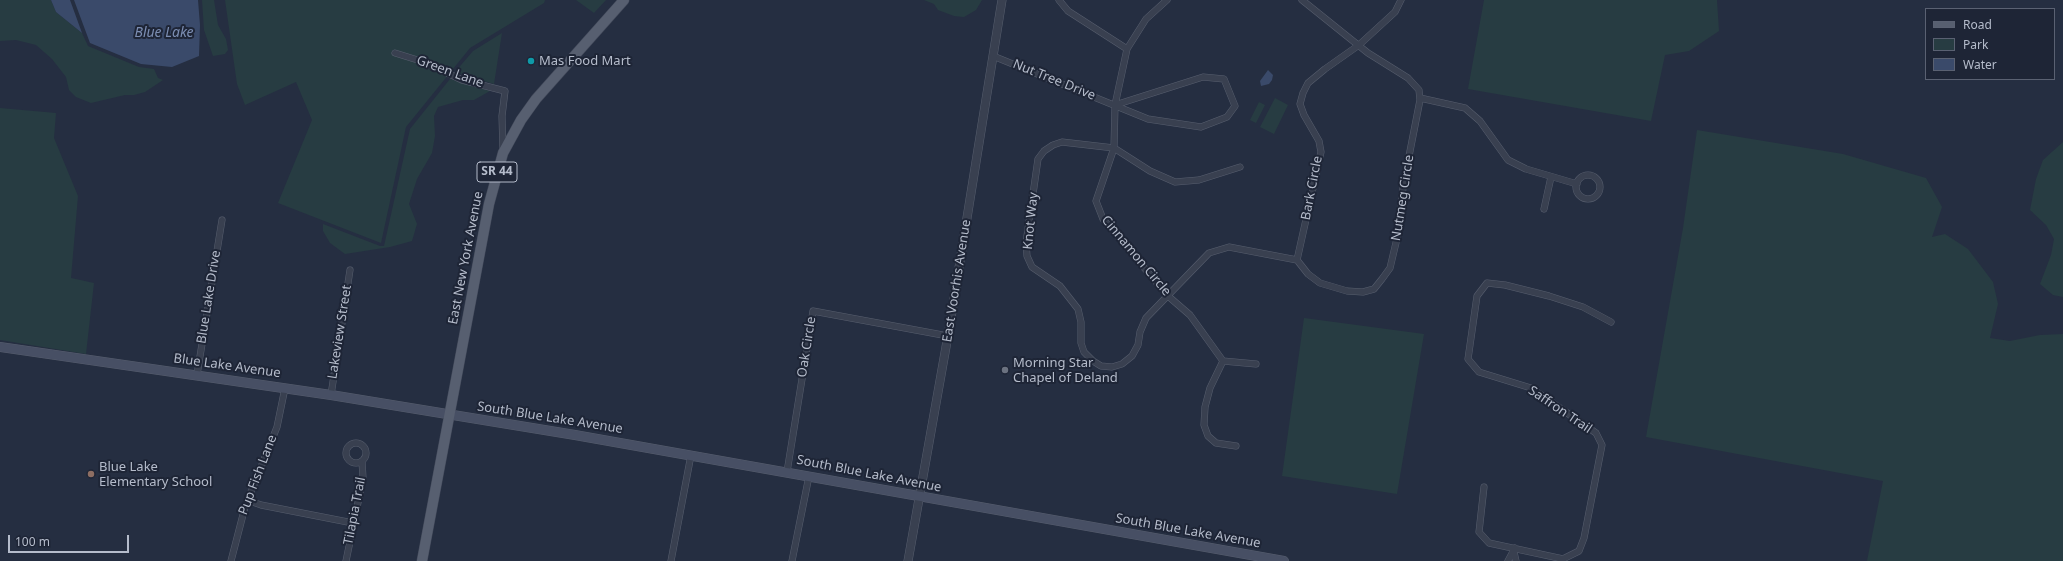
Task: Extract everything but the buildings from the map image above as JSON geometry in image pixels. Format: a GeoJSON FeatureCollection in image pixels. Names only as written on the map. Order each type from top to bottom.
{"type":"FeatureCollection","features":[{"type":"Feature","properties":{"kind":"main road","name":"East New York Avenue"},"geometry":{"type":"LineString","coordinates":[[422,561],[489,204],[503,154],[518,126],[536,99],[624,0]]}},
{"type":"Feature","properties":{"kind":"main road","name":"Blue Lake Avenue"},"geometry":{"type":"LineString","coordinates":[[0,347],[285,388],[449,415]]}},
{"type":"Feature","properties":{"kind":"main road","name":"South Blue Lake Avenue"},"geometry":{"type":"LineString","coordinates":[[449,415],[691,455],[1284,561]]}},
{"type":"Feature","properties":{"kind":"street","name":"East Voorhis Avenue"},"geometry":{"type":"LineString","coordinates":[[908,561],[948,336],[1002,0]]}},
{"type":"Feature","properties":{"kind":"street"},"geometry":{"type":"LineString","coordinates":[[1059,0],[1068,11],[1127,49]]}},
{"type":"Feature","properties":{"kind":"street","name":"Cinnamon Circle"},"geometry":{"type":"LineString","coordinates":[[1167,0],[1146,19],[1127,49],[1115,105],[1114,148],[1096,201],[1103,219],[1168,296],[1190,315],[1223,360]]}},
{"type":"Feature","properties":{"kind":"street"},"geometry":{"type":"LineString","coordinates":[[1302,0],[1368,53],[1408,78],[1419,90],[1420,98],[1465,108],[1480,121],[1508,160],[1526,169],[1577,184]]}},
{"type":"Feature","properties":{"kind":"street","name":"Bark Circle"},"geometry":{"type":"LineString","coordinates":[[1297,260],[1320,152],[1319,141],[1304,116],[1300,104],[1308,83],[1324,68],[1359,45],[1395,12],[1401,0]]}},
{"type":"Feature","properties":{"kind":"street","name":"Green Lane"},"geometry":{"type":"LineString","coordinates":[[395,53],[424,62],[462,80],[506,91],[502,116],[503,154]]}},
{"type":"Feature","properties":{"kind":"street","name":"Nut Tree Drive"},"geometry":{"type":"LineString","coordinates":[[993,56],[1148,119],[1201,127],[1227,116],[1235,106],[1224,78],[1203,77],[1115,105]]}},
{"type":"Feature","properties":{"kind":"street","name":"Nutmeg Circle"},"geometry":{"type":"LineString","coordinates":[[1297,260],[1308,274],[1320,283],[1347,291],[1363,292],[1374,289],[1382,280],[1390,268],[1398,230],[1403,188],[1420,98]]}},
{"type":"Feature","properties":{"kind":"street","name":"Knot Way"},"geometry":{"type":"LineString","coordinates":[[1168,296],[1146,318],[1140,332],[1138,345],[1132,356],[1122,364],[1112,367],[1101,366],[1093,361],[1084,352],[1080,343],[1081,322],[1078,309],[1060,286],[1032,267],[1027,256],[1026,243],[1038,159],[1044,151],[1053,145],[1062,142],[1114,148],[1150,171],[1175,182],[1199,180],[1240,167]]}},
{"type":"Feature","properties":{"kind":"street"},"geometry":{"type":"LineString","coordinates":[[1591,175],[1597,179],[1600,190],[1592,199],[1584,199],[1578,194],[1577,184],[1583,176],[1591,175]]}},
{"type":"Feature","properties":{"kind":"street"},"geometry":{"type":"LineString","coordinates":[[1544,209],[1551,177]]}},
{"type":"Feature","properties":{"kind":"street","name":"Blue Lake Drive"},"geometry":{"type":"LineString","coordinates":[[196,375],[222,220]]}},
{"type":"Feature","properties":{"kind":"street"},"geometry":{"type":"LineString","coordinates":[[1168,296],[1209,253],[1230,247],[1297,260]]}},
{"type":"Feature","properties":{"kind":"street","name":"Lakeview Street"},"geometry":{"type":"LineString","coordinates":[[331,395],[350,270]]}},
{"type":"Feature","properties":{"kind":"street","name":"Saffron Trail"},"geometry":{"type":"LineString","coordinates":[[1484,487],[1480,532],[1489,543],[1514,550],[1563,558],[1579,551],[1584,538],[1602,445],[1596,433],[1531,388],[1479,372],[1468,359],[1476,296],[1487,284],[1504,285],[1549,296],[1583,307],[1611,322]]}},
{"type":"Feature","properties":{"kind":"street","name":"Oak Circle"},"geometry":{"type":"LineString","coordinates":[[787,472],[813,311],[948,336]]}},
{"type":"Feature","properties":{"kind":"street"},"geometry":{"type":"LineString","coordinates":[[1236,446],[1216,443],[1208,436],[1204,425],[1205,407],[1210,388],[1223,360],[1256,364]]}},
{"type":"Feature","properties":{"kind":"street","name":"Pup Fish Lane"},"geometry":{"type":"LineString","coordinates":[[232,561],[247,500],[272,440],[285,388]]}},
{"type":"Feature","properties":{"kind":"street"},"geometry":{"type":"LineString","coordinates":[[671,561],[691,455]]}},
{"type":"Feature","properties":{"kind":"street","name":"Tilapia Trail"},"geometry":{"type":"LineString","coordinates":[[346,561],[363,478],[362,461]]}},
{"type":"Feature","properties":{"kind":"street"},"geometry":{"type":"LineString","coordinates":[[792,561],[809,476]]}},
{"type":"Feature","properties":{"kind":"street"},"geometry":{"type":"LineString","coordinates":[[247,500],[262,505],[353,522]]}},
{"type":"Feature","properties":{"kind":"street"},"geometry":{"type":"LineString","coordinates":[[1508,561],[1514,550]]}},
{"type":"Feature","properties":{"kind":"street"},"geometry":{"type":"LineString","coordinates":[[1514,550],[1516,561]]}},
{"type":"Feature","properties":{"kind":"green space"},"geometry":{"type":"Polygon","coordinates":[[[0,0],[51,0],[56,12],[82,33],[88,46],[139,67],[154,69],[158,78],[163,80],[145,92],[134,95],[125,95],[91,103],[76,97],[69,90],[66,77],[52,59],[36,45],[16,40],[0,41],[0,0]]]}},
{"type":"Feature","properties":{"kind":"green space"},"geometry":{"type":"Polygon","coordinates":[[[202,0],[214,0],[218,25],[226,39],[228,50],[225,54],[213,56],[204,30],[202,0]]]}},
{"type":"Feature","properties":{"kind":"green space"},"geometry":{"type":"Polygon","coordinates":[[[225,0],[545,0],[544,3],[470,48],[406,127],[381,243],[278,203],[312,120],[296,82],[245,105],[237,84],[225,0]]]}},
{"type":"Feature","properties":{"kind":"green space"},"geometry":{"type":"Polygon","coordinates":[[[576,0],[606,0],[594,13],[576,0]]]}},
{"type":"Feature","properties":{"kind":"green space"},"geometry":{"type":"Polygon","coordinates":[[[924,0],[982,0],[976,10],[964,17],[954,16],[938,10],[934,4],[924,0]]]}},
{"type":"Feature","properties":{"kind":"green space"},"geometry":{"type":"Polygon","coordinates":[[[1484,0],[1717,0],[1719,31],[1689,51],[1665,55],[1651,121],[1468,89],[1484,0]]]}},
{"type":"Feature","properties":{"kind":"green space"},"geometry":{"type":"Polygon","coordinates":[[[502,33],[494,84],[455,72],[473,51],[502,33]]]}},
{"type":"Feature","properties":{"kind":"green space"},"geometry":{"type":"Polygon","coordinates":[[[450,79],[490,91],[474,100],[463,100],[438,107],[434,116],[435,136],[432,153],[417,179],[409,204],[417,224],[412,241],[390,247],[345,254],[330,243],[323,231],[323,224],[380,246],[384,246],[410,129],[450,79]]]}},
{"type":"Feature","properties":{"kind":"green space"},"geometry":{"type":"Polygon","coordinates":[[[1275,98],[1288,105],[1274,134],[1260,127],[1275,98]]]}},
{"type":"Feature","properties":{"kind":"green space"},"geometry":{"type":"Polygon","coordinates":[[[1259,102],[1265,105],[1256,123],[1250,120],[1259,102]]]}},
{"type":"Feature","properties":{"kind":"green space"},"geometry":{"type":"Polygon","coordinates":[[[0,108],[56,113],[54,138],[78,196],[71,278],[94,283],[86,354],[0,340],[0,108]]]}},
{"type":"Feature","properties":{"kind":"green space"},"geometry":{"type":"Polygon","coordinates":[[[1697,130],[1843,154],[1926,178],[1942,207],[1932,237],[1945,234],[1968,249],[1993,282],[1998,304],[1990,338],[2010,341],[2040,335],[2063,334],[2063,561],[1867,561],[1883,481],[1646,437],[1683,228],[1697,130]]]}},
{"type":"Feature","properties":{"kind":"green space"},"geometry":{"type":"Polygon","coordinates":[[[2063,142],[2063,297],[2053,295],[2040,284],[2051,255],[2054,239],[2046,225],[2030,210],[2036,179],[2043,160],[2063,142]]]}},
{"type":"Feature","properties":{"kind":"green space"},"geometry":{"type":"Polygon","coordinates":[[[1304,318],[1424,334],[1397,494],[1282,476],[1304,318]]]}},
{"type":"Feature","properties":{"kind":"water"},"geometry":{"type":"Polygon","coordinates":[[[51,0],[70,0],[82,33],[56,12],[51,0]]]}},
{"type":"Feature","properties":{"kind":"water","name":"Blue Lake"},"geometry":{"type":"Polygon","coordinates":[[[74,0],[198,0],[200,25],[199,56],[172,67],[141,64],[90,43],[74,0]]]}},
{"type":"Feature","properties":{"kind":"water"},"geometry":{"type":"Polygon","coordinates":[[[1268,70],[1273,75],[1272,80],[1269,84],[1261,86],[1260,81],[1268,70]]]}},
{"type":"Feature","properties":{"kind":"place","name":"Mas Food Mart"},"geometry":{"type":"Point","coordinates":[531,61]}},
{"type":"Feature","properties":{"kind":"place","name":"Morning Star Chapel of Deland"},"geometry":{"type":"Point","coordinates":[1005,370]}},
{"type":"Feature","properties":{"kind":"place","name":"Blue Lake Elementary School"},"geometry":{"type":"Point","coordinates":[91,474]}}]}
